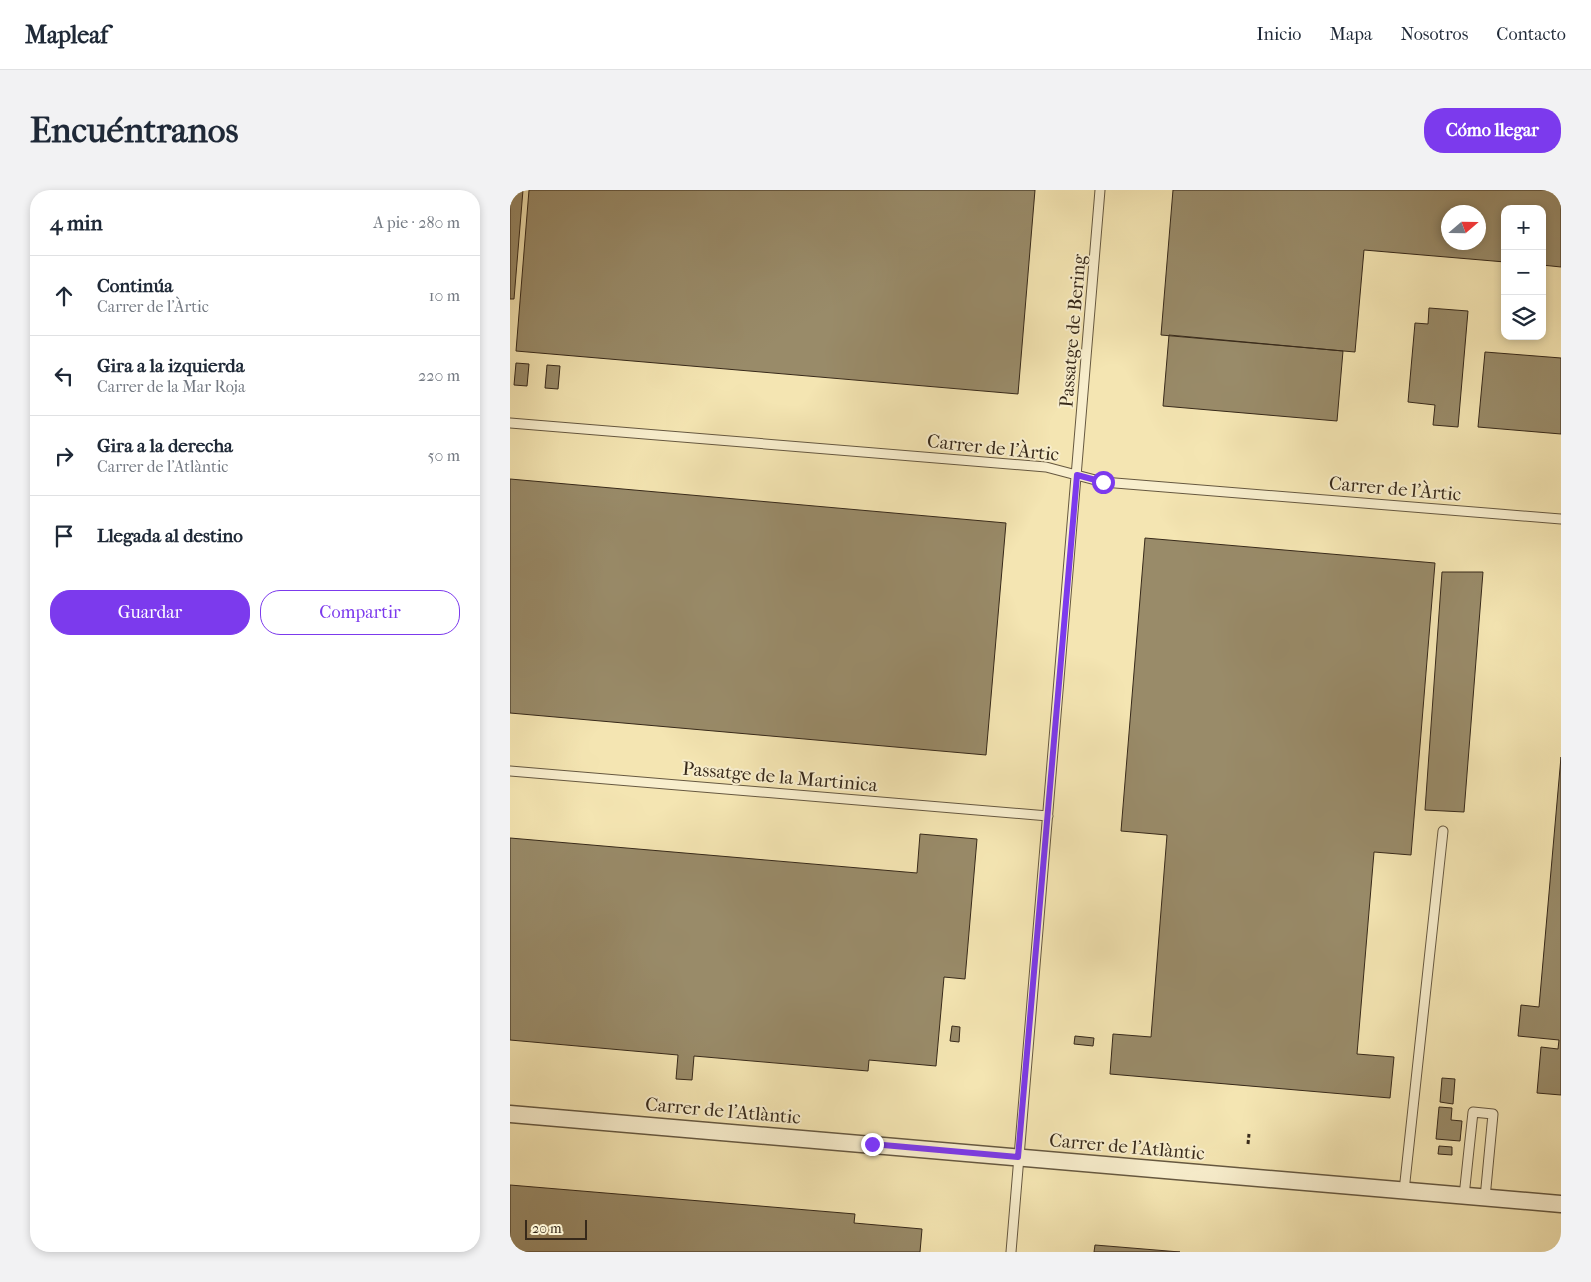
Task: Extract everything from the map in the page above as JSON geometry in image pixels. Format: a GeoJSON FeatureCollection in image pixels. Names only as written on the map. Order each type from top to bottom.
{"type":"FeatureCollection","features":[{"type":"Feature","properties":{"kind":"street","name":"Carrer de l'Atlàntic"},"geometry":{"type":"LineString","coordinates":[[510,1114],[1561,1204]]}},
{"type":"Feature","properties":{"kind":"lane","name":"Passatge de Bering"},"geometry":{"type":"LineString","coordinates":[[1011,1252],[1100,190]]}},
{"type":"Feature","properties":{"kind":"lane","name":"Carrer de l'Àrtic"},"geometry":{"type":"LineString","coordinates":[[510,423],[1046,466],[1103,482],[1561,519]]}},
{"type":"Feature","properties":{"kind":"lane","name":"Passatge de la Martinica"},"geometry":{"type":"LineString","coordinates":[[510,770],[1048,816]]}},
{"type":"Feature","properties":{"kind":"lane"},"geometry":{"type":"LineString","coordinates":[[1404,1191],[1443,831]]}},
{"type":"Feature","properties":{"kind":"lane"},"geometry":{"type":"LineString","coordinates":[[1464,1196],[1473,1112],[1493,1114],[1485,1198]]}},
{"type":"Feature","properties":{"kind":"path"},"geometry":{"type":"LineString","coordinates":[[1248,1144],[1249,1134]]}},
{"type":"Feature","properties":{"kind":"building"},"geometry":{"type":"Polygon","coordinates":[[[510,190],[523,190],[514,299],[510,299],[510,190]]]}},
{"type":"Feature","properties":{"kind":"building"},"geometry":{"type":"Polygon","coordinates":[[[529,190],[1035,190],[1018,394],[516,351],[529,190]]]}},
{"type":"Feature","properties":{"kind":"building"},"geometry":{"type":"Polygon","coordinates":[[[1173,190],[1561,190],[1561,267],[1546,265],[1546,205],[1501,205],[1501,262],[1364,250],[1355,352],[1161,335],[1173,190]]]}},
{"type":"Feature","properties":{"kind":"building"},"geometry":{"type":"Polygon","coordinates":[[[1429,308],[1468,311],[1458,427],[1433,425],[1435,405],[1408,402],[1415,323],[1428,324],[1429,308]]]}},
{"type":"Feature","properties":{"kind":"building"},"geometry":{"type":"Polygon","coordinates":[[[1169,335],[1343,351],[1337,421],[1163,406],[1169,335]]]}},
{"type":"Feature","properties":{"kind":"building"},"geometry":{"type":"Polygon","coordinates":[[[1485,352],[1561,358],[1561,434],[1478,427],[1485,352]]]}},
{"type":"Feature","properties":{"kind":"building"},"geometry":{"type":"Polygon","coordinates":[[[516,363],[529,364],[527,386],[514,385],[516,363]]]}},
{"type":"Feature","properties":{"kind":"building"},"geometry":{"type":"Polygon","coordinates":[[[547,365],[560,366],[558,389],[545,388],[547,365]]]}},
{"type":"Feature","properties":{"kind":"building"},"geometry":{"type":"Polygon","coordinates":[[[510,479],[1006,523],[986,755],[510,713],[510,479]]]}},
{"type":"Feature","properties":{"kind":"building"},"geometry":{"type":"Polygon","coordinates":[[[1145,538],[1435,563],[1411,855],[1374,852],[1357,1054],[1394,1057],[1390,1098],[1110,1074],[1113,1034],[1151,1037],[1167,835],[1121,831],[1145,538]]]}},
{"type":"Feature","properties":{"kind":"building"},"geometry":{"type":"Polygon","coordinates":[[[1442,572],[1483,572],[1464,812],[1425,810],[1442,572]]]}},
{"type":"Feature","properties":{"kind":"building"},"geometry":{"type":"Polygon","coordinates":[[[1561,757],[1561,1095],[1537,1093],[1541,1047],[1558,1049],[1559,1040],[1518,1036],[1521,1005],[1539,1007],[1561,757]]]}},
{"type":"Feature","properties":{"kind":"building"},"geometry":{"type":"Polygon","coordinates":[[[920,834],[977,839],[965,979],[944,977],[936,1066],[869,1060],[868,1071],[694,1056],[692,1080],[676,1079],[678,1055],[510,1040],[510,838],[917,873],[920,834]]]}},
{"type":"Feature","properties":{"kind":"building"},"geometry":{"type":"Polygon","coordinates":[[[952,1026],[960,1027],[959,1042],[950,1041],[952,1026]]]}},
{"type":"Feature","properties":{"kind":"building"},"geometry":{"type":"Polygon","coordinates":[[[1075,1036],[1094,1038],[1093,1046],[1074,1044],[1075,1036]]]}},
{"type":"Feature","properties":{"kind":"building"},"geometry":{"type":"Polygon","coordinates":[[[1442,1078],[1455,1079],[1453,1104],[1440,1102],[1442,1078]]]}},
{"type":"Feature","properties":{"kind":"building"},"geometry":{"type":"Polygon","coordinates":[[[1439,1107],[1452,1108],[1451,1120],[1462,1121],[1460,1141],[1436,1139],[1439,1107]]]}},
{"type":"Feature","properties":{"kind":"building"},"geometry":{"type":"Polygon","coordinates":[[[1439,1146],[1452,1147],[1452,1155],[1438,1154],[1439,1146]]]}},
{"type":"Feature","properties":{"kind":"building"},"geometry":{"type":"Polygon","coordinates":[[[510,1185],[855,1214],[854,1223],[922,1229],[920,1252],[510,1252],[510,1185]]]}},
{"type":"Feature","properties":{"kind":"building"},"geometry":{"type":"Polygon","coordinates":[[[1095,1245],[1180,1252],[1094,1252],[1095,1245]]]}},
{"type":"Feature","properties":{"kind":"route"},"geometry":{"type":"LineString","coordinates":[[872,1144],[1018,1157],[1077,475],[1103,482]]}}]}
